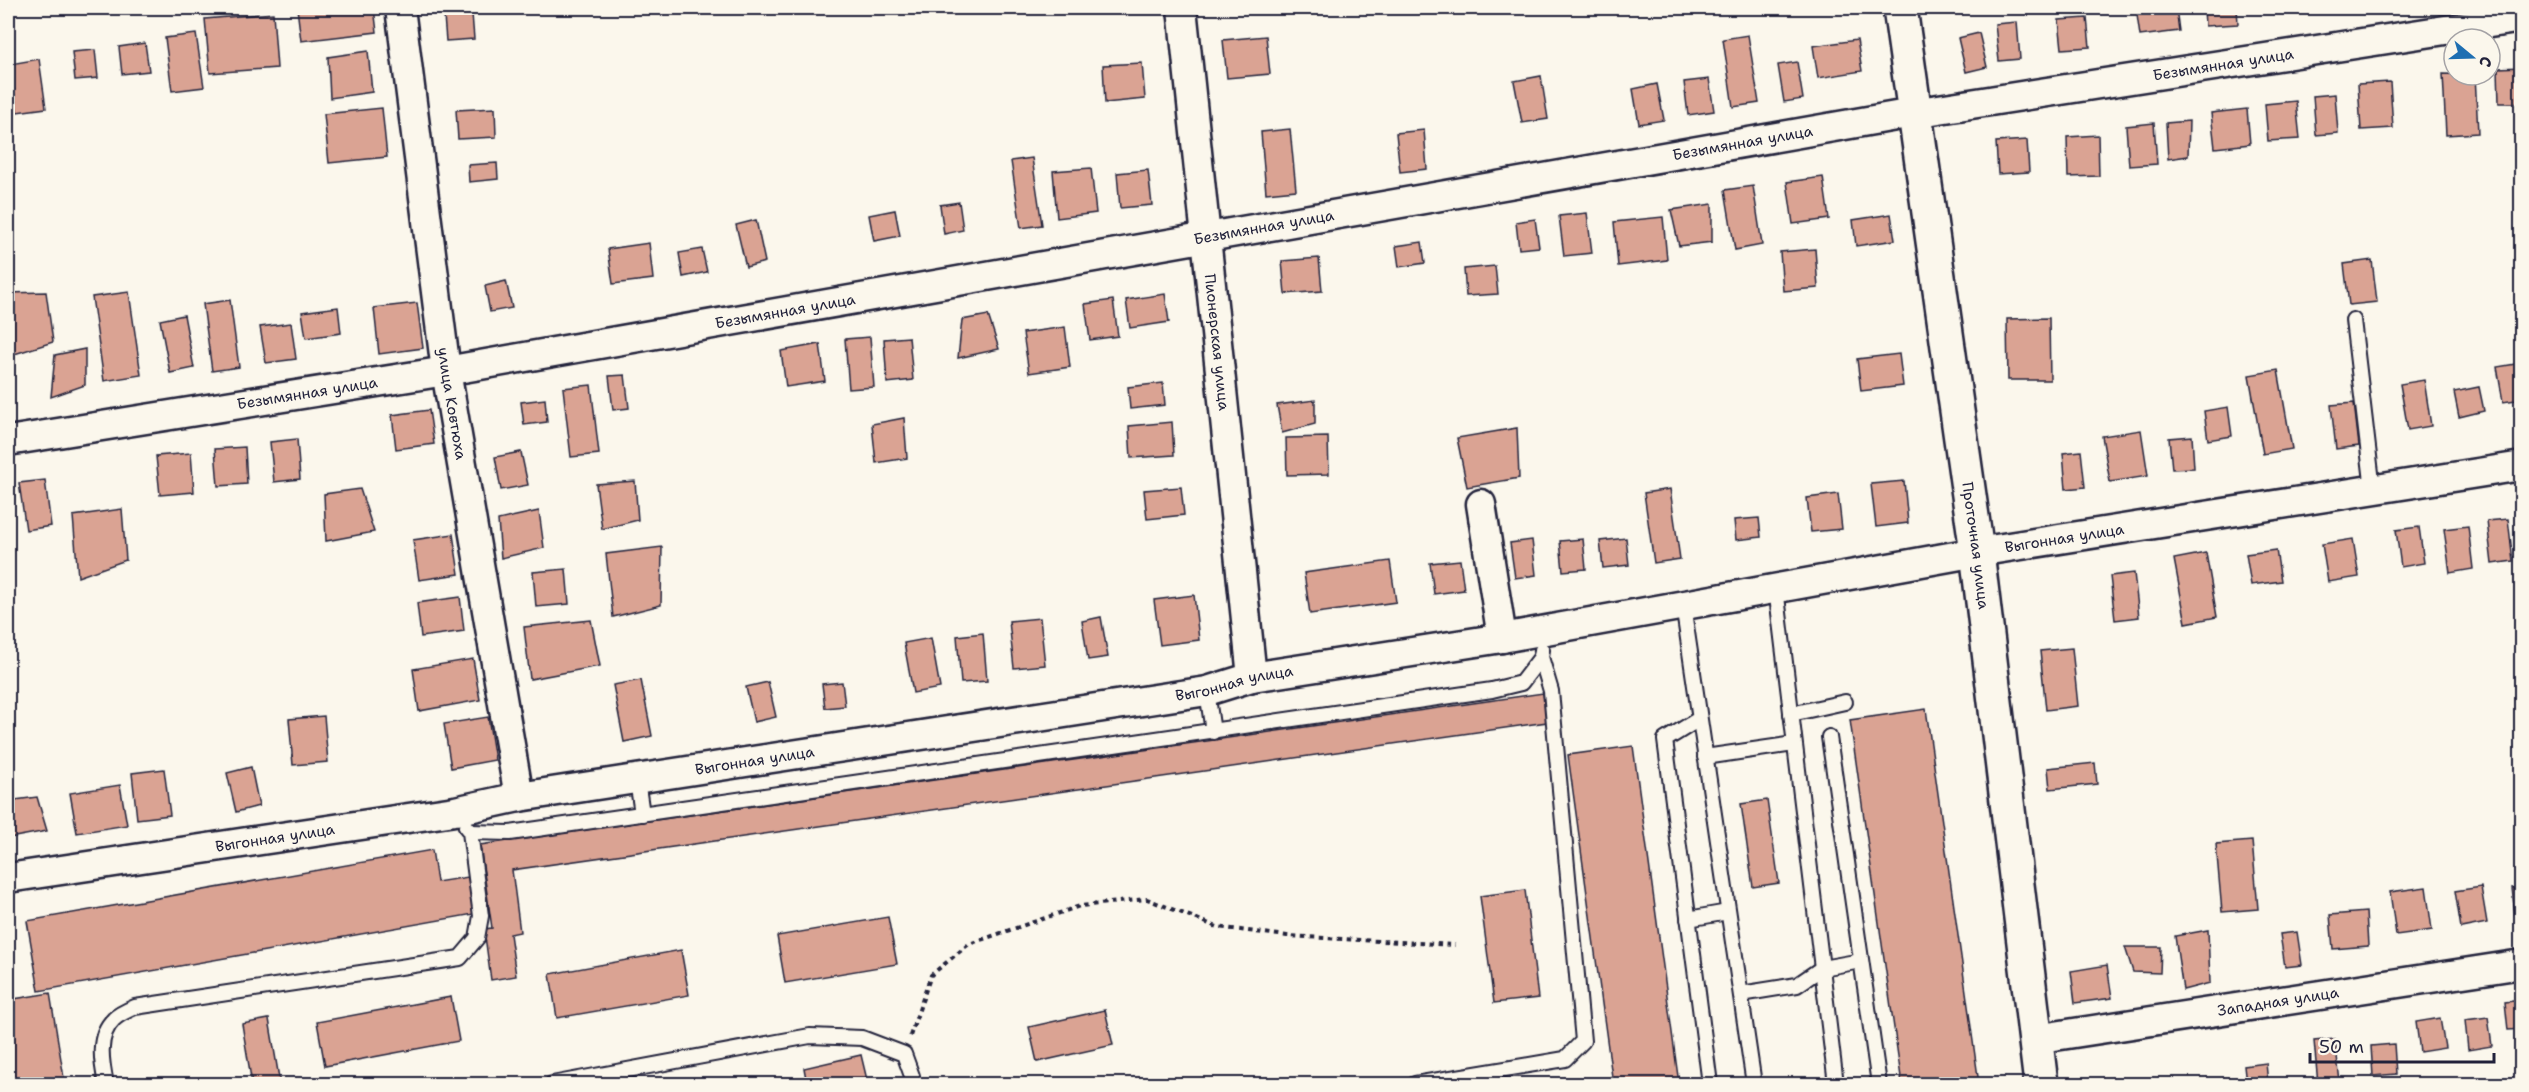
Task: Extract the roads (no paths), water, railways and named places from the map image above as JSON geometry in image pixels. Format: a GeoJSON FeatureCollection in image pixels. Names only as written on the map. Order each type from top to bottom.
{"type":"FeatureCollection","features":[{"type":"Feature","properties":{"kind":"street","name":"улица Ковтюха"},"geometry":{"type":"LineString","coordinates":[[400,8],[446,371],[519,797]]}},
{"type":"Feature","properties":{"kind":"street","name":"Пионерская улица"},"geometry":{"type":"LineString","coordinates":[[1182,8],[1252,677]]}},
{"type":"Feature","properties":{"kind":"street","name":"Проточная улица"},"geometry":{"type":"LineString","coordinates":[[1900,8],[1913,113],[1977,552],[2041,1084]]}},
{"type":"Feature","properties":{"kind":"street","name":"Безымянная улица"},"geometry":{"type":"LineString","coordinates":[[8,441],[446,371],[1913,113],[2522,18]]}},
{"type":"Feature","properties":{"kind":"street","name":"Выгонная улица"},"geometry":{"type":"LineString","coordinates":[[8,878],[462,822],[519,797],[1207,691],[1252,677],[1502,638],[1542,643],[1683,605],[1776,588],[1977,552],[2522,466]]}},
{"type":"Feature","properties":{"kind":"street"},"geometry":{"type":"LineString","coordinates":[[1481,504],[1502,638]]}},
{"type":"Feature","properties":{"kind":"street","name":"Западная улица"},"geometry":{"type":"LineString","coordinates":[[2035,1039],[2522,964]]}},
{"type":"Feature","properties":{"kind":"lane"},"geometry":{"type":"LineString","coordinates":[[2353,320],[2373,490]]}},
{"type":"Feature","properties":{"kind":"lane"},"geometry":{"type":"LineString","coordinates":[[1776,588],[1836,1084]]}},
{"type":"Feature","properties":{"kind":"lane"},"geometry":{"type":"LineString","coordinates":[[1683,605],[1754,1084]]}},
{"type":"Feature","properties":{"kind":"lane"},"geometry":{"type":"LineString","coordinates":[[106,1084],[101,1056],[105,1035],[113,1019],[135,1007],[460,958],[477,938],[481,916],[462,822],[510,833],[1492,690],[1521,683],[1542,643]]}},
{"type":"Feature","properties":{"kind":"lane"},"geometry":{"type":"LineString","coordinates":[[1415,1084],[1565,1059],[1583,1041],[1551,691],[1542,643]]}},
{"type":"Feature","properties":{"kind":"lane"},"geometry":{"type":"LineString","coordinates":[[1207,691],[1213,732]]}},
{"type":"Feature","properties":{"kind":"lane"},"geometry":{"type":"LineString","coordinates":[[1791,714],[1845,702]]}},
{"type":"Feature","properties":{"kind":"lane"},"geometry":{"type":"LineString","coordinates":[[1699,719],[1665,740],[1710,1084]]}},
{"type":"Feature","properties":{"kind":"lane"},"geometry":{"type":"LineString","coordinates":[[1829,737],[1879,1084]]}},
{"type":"Feature","properties":{"kind":"lane"},"geometry":{"type":"LineString","coordinates":[[1705,757],[1794,744]]}},
{"type":"Feature","properties":{"kind":"lane"},"geometry":{"type":"LineString","coordinates":[[637,780],[642,814]]}},
{"type":"Feature","properties":{"kind":"lane"},"geometry":{"type":"LineString","coordinates":[[1688,919],[1728,912]]}},
{"type":"Feature","properties":{"kind":"lane"},"geometry":{"type":"LineString","coordinates":[[1741,994],[1797,985],[1822,969],[1861,961]]}},
{"type":"Feature","properties":{"kind":"lane"},"geometry":{"type":"LineString","coordinates":[[552,1084],[810,1036],[862,1038],[904,1054],[912,1076],[910,1084]]}}]}
